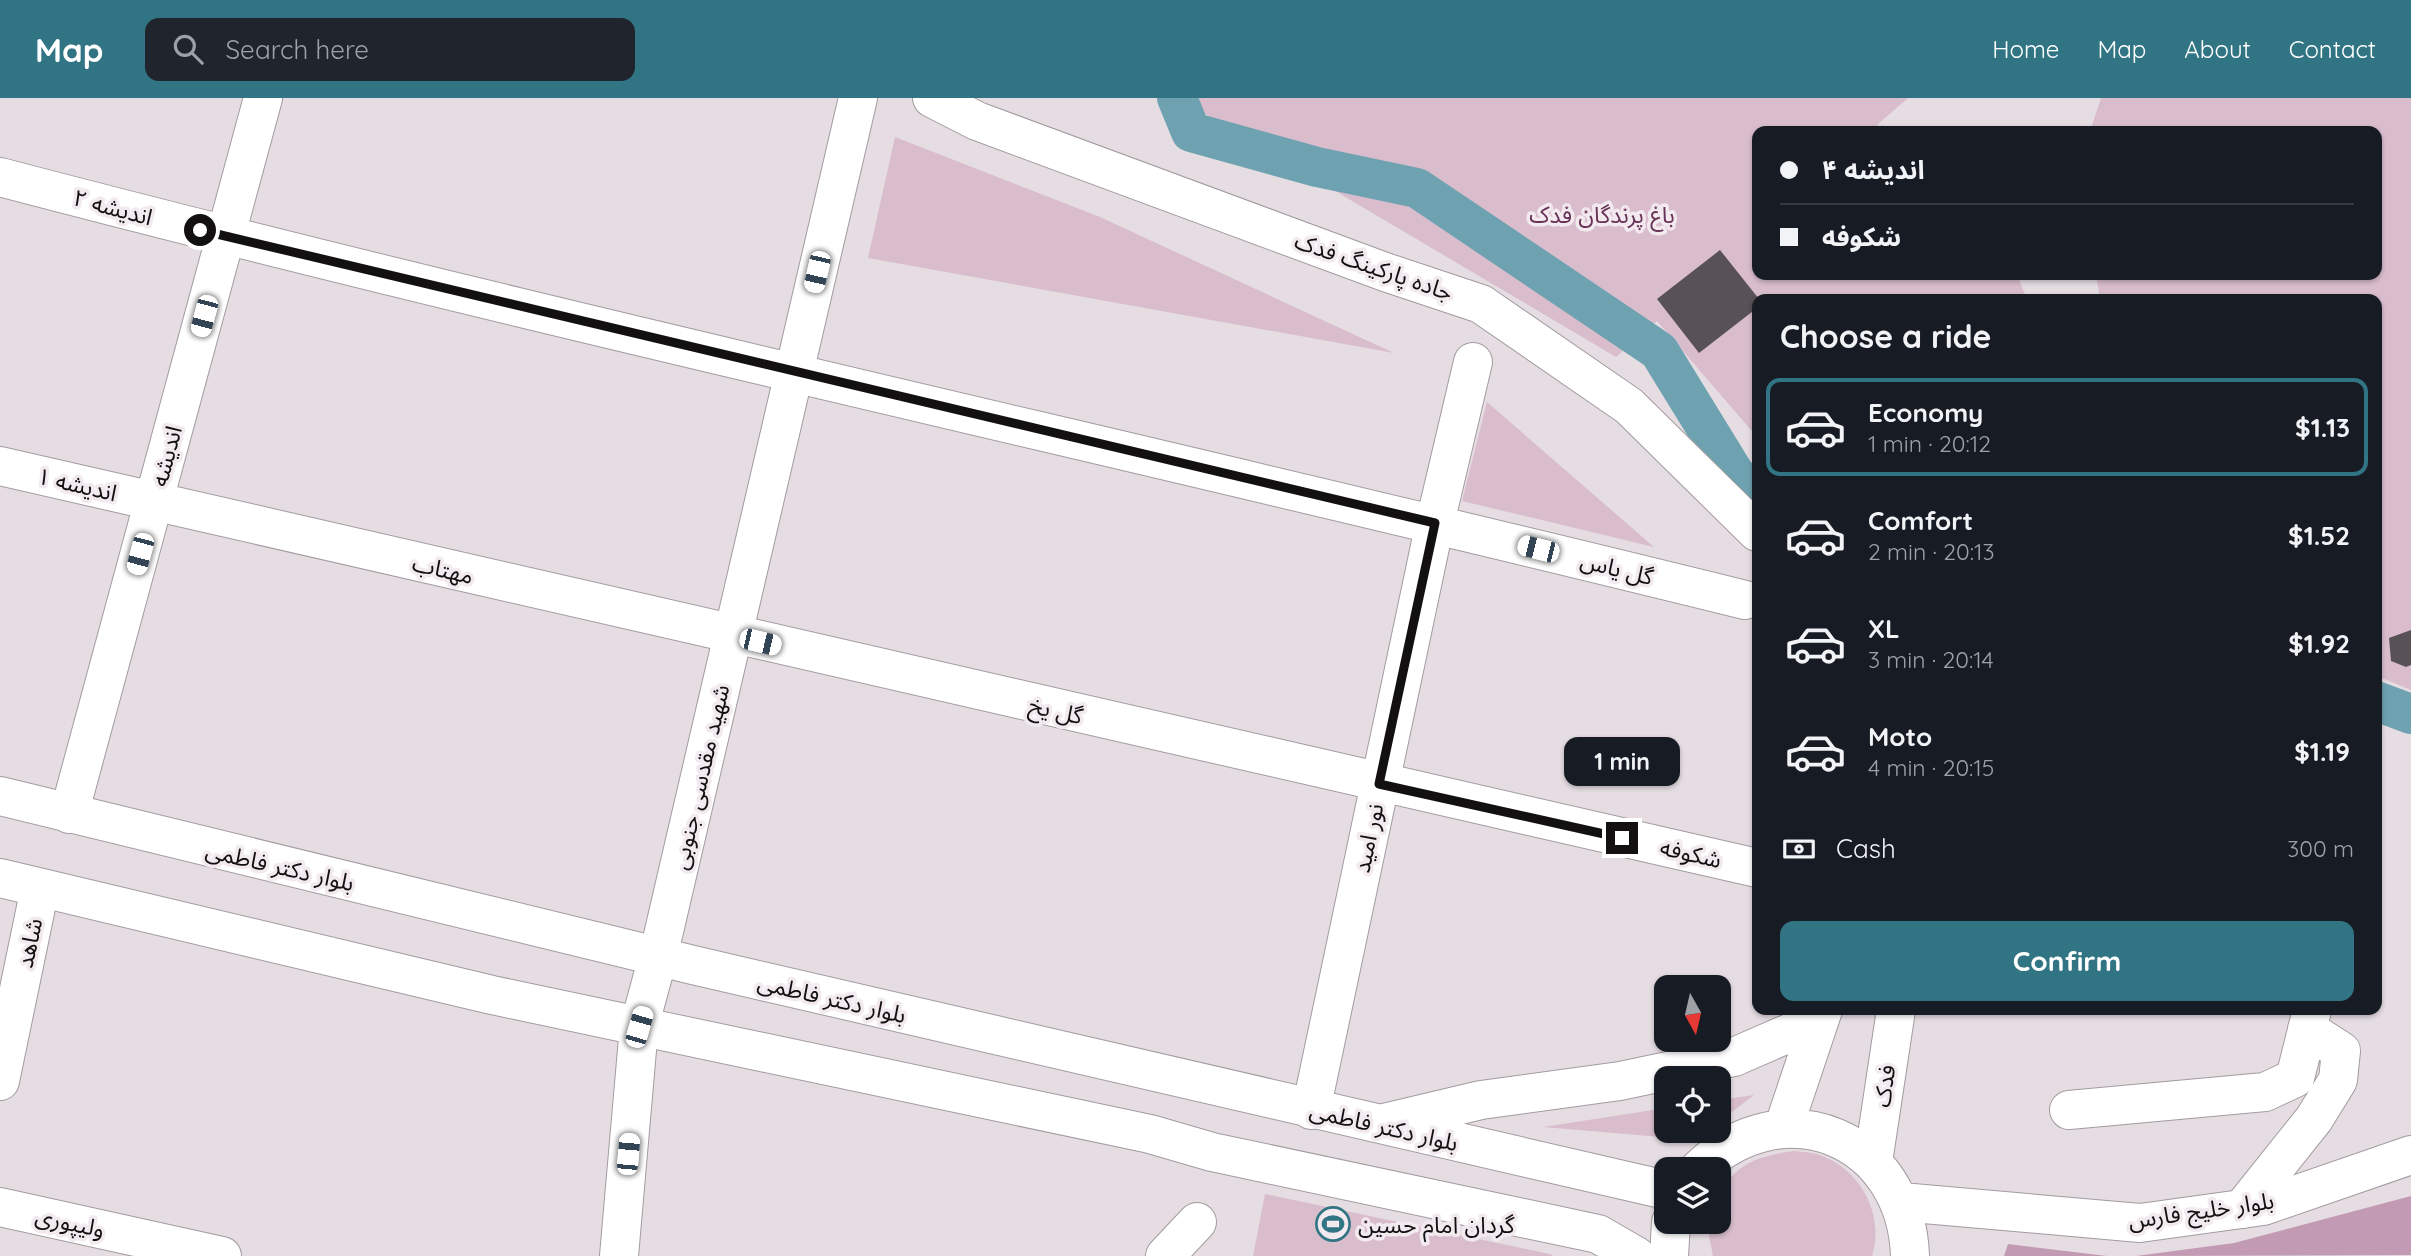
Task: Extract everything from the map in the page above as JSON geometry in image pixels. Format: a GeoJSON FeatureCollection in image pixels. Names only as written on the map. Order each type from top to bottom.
{"type":"FeatureCollection","features":[{"type":"Feature","properties":{"kind":"street","name":"اندیشه"},"geometry":{"type":"LineString","coordinates":[[69,814],[263,98]]}},
{"type":"Feature","properties":{"kind":"street","name":"شهید مقدسی جنوبی"},"geometry":{"type":"LineString","coordinates":[[619,1256],[639,1027],[658,957],[858,98]]}},
{"type":"Feature","properties":{"kind":"street","name":"جاده پارکینگ فدک"},"geometry":{"type":"LineString","coordinates":[[932,98],[977,121],[1385,272],[1481,304],[1629,406],[1752,527]]}},
{"type":"Feature","properties":{"kind":"street","name":"اندیشه ۲"},"geometry":{"type":"LineString","coordinates":[[0,177],[226,236],[794,371]]}},
{"type":"Feature","properties":{"kind":"street","name":"نور امید"},"geometry":{"type":"LineString","coordinates":[[1311,1110],[1435,523],[1473,362]]}},
{"type":"Feature","properties":{"kind":"street","name":"گل یاس"},"geometry":{"type":"LineString","coordinates":[[794,371],[1435,523],[1745,600]]}},
{"type":"Feature","properties":{"kind":"street","name":"اندیشه ۱"},"geometry":{"type":"LineString","coordinates":[[0,466],[154,502]]}},
{"type":"Feature","properties":{"kind":"street","name":"مهتاب"},"geometry":{"type":"LineString","coordinates":[[154,502],[733,635]]}},
{"type":"Feature","properties":{"kind":"street","name":"گل یخ"},"geometry":{"type":"LineString","coordinates":[[733,635],[1379,784]]}},
{"type":"Feature","properties":{"kind":"street","name":"شکوفه"},"geometry":{"type":"LineString","coordinates":[[1379,784],[1752,867]]}},
{"type":"Feature","properties":{"kind":"street","name":"بلوار دکتر فاطمی"},"geometry":{"type":"LineString","coordinates":[[0,796],[658,957],[1654,1187]]}},
{"type":"Feature","properties":{"kind":"street"},"geometry":{"type":"LineString","coordinates":[[0,878],[492,995],[1137,1131],[1212,1152],[1598,1234],[1636,1256]]}},
{"type":"Feature","properties":{"kind":"street","name":"شاهد"},"geometry":{"type":"LineString","coordinates":[[0,1081],[40,888]]}},
{"type":"Feature","properties":{"kind":"street"},"geometry":{"type":"LineString","coordinates":[[1783,1129],[1821,1015]]}},
{"type":"Feature","properties":{"kind":"street"},"geometry":{"type":"LineString","coordinates":[[1376,1125],[1481,1100],[1620,1081],[1734,1057],[1821,1015]]}},
{"type":"Feature","properties":{"kind":"street","name":"فدک"},"geometry":{"type":"LineString","coordinates":[[1873,1162],[1895,1015]]}},
{"type":"Feature","properties":{"kind":"street"},"geometry":{"type":"LineString","coordinates":[[2069,1110],[2265,1092],[2295,1078],[2309,1020],[2342,1051],[2338,1080],[2314,1119],[2242,1209]]}},
{"type":"Feature","properties":{"kind":"street"},"geometry":{"type":"LineString","coordinates":[[1713,1157],[1724,1147],[1752,1134],[1783,1129],[1832,1136],[1854,1146],[1873,1162],[1889,1181],[1901,1202],[1909,1228],[1910,1256]]}},
{"type":"Feature","properties":{"kind":"street","name":"بلوار خلیج فارس"},"geometry":{"type":"LineString","coordinates":[[1901,1202],[2140,1223],[2263,1206],[2411,1155]]}},
{"type":"Feature","properties":{"kind":"street","name":"ولیپوری"},"geometry":{"type":"LineString","coordinates":[[0,1207],[222,1256]]}},
{"type":"Feature","properties":{"kind":"street"},"geometry":{"type":"LineString","coordinates":[[1669,1256],[1670,1234]]}},
{"type":"Feature","properties":{"kind":"street"},"geometry":{"type":"LineString","coordinates":[[1165,1256],[1194,1239]]}},
{"type":"Feature","properties":{"kind":"green space","name":"باغ پرندگان فدک"},"geometry":{"type":"Polygon","coordinates":[[[1178,98],[1908,98],[1877,125],[1880,126],[1752,126],[1752,280],[2019,280],[2025,294],[1752,294],[1752,431],[1657,321],[1616,357],[1178,98]]]}},
{"type":"Feature","properties":{"kind":"green space"},"geometry":{"type":"Polygon","coordinates":[[[2101,98],[2411,98],[2411,690],[2382,678],[2382,294],[2098,294],[2097,280],[2382,280],[2382,126],[2092,126],[2101,98]]]}},
{"type":"Feature","properties":{"kind":"green space"},"geometry":{"type":"Polygon","coordinates":[[[895,137],[1100,217],[1394,353],[868,258],[895,137]]]}},
{"type":"Feature","properties":{"kind":"green space"},"geometry":{"type":"Polygon","coordinates":[[[1487,402],[1654,547],[1462,501],[1487,402]]]}},
{"type":"Feature","properties":{"kind":"green space"},"geometry":{"type":"Polygon","coordinates":[[[1754,1095],[1731,1113],[1731,1098],[1754,1095]]]}},
{"type":"Feature","properties":{"kind":"green space"},"geometry":{"type":"Polygon","coordinates":[[[1654,1110],[1654,1136],[1543,1127],[1654,1110]]]}},
{"type":"Feature","properties":{"kind":"green space"},"geometry":{"type":"Polygon","coordinates":[[[1794,1151],[1816,1154],[1848,1172],[1858,1183],[1872,1210],[1875,1241],[1872,1256],[1713,1256],[1709,1234],[1731,1234],[1731,1178],[1750,1163],[1794,1151]]]}},
{"type":"Feature","properties":{"kind":"green space","name":"گردان امام حسین"},"geometry":{"type":"Polygon","coordinates":[[[1265,1194],[1550,1254],[1553,1256],[1253,1256],[1265,1194]]]}},
{"type":"Feature","properties":{"kind":"shaded area"},"geometry":{"type":"Polygon","coordinates":[[[2411,1196],[2411,1255],[2136,1256],[2234,1243],[2411,1196]]]}},
{"type":"Feature","properties":{"kind":"shaded area"},"geometry":{"type":"Polygon","coordinates":[[[2008,1244],[2107,1256],[2004,1256],[2008,1244]]]}},
{"type":"Feature","properties":{"kind":"building"},"geometry":{"type":"Polygon","coordinates":[[[1720,250],[1755,294],[1752,294],[1752,312],[1699,353],[1657,299],[1720,250]]]}},
{"type":"Feature","properties":{"kind":"building"},"geometry":{"type":"Polygon","coordinates":[[[2411,630],[2411,665],[2406,667],[2391,661],[2389,638],[2411,630]]]}},
{"type":"Feature","properties":{"kind":"waterway"},"geometry":{"type":"LineString","coordinates":[[1177,98],[1191,132],[1317,167],[1417,188],[1659,351],[1734,473],[1752,493]]}},
{"type":"Feature","properties":{"kind":"waterway"},"geometry":{"type":"LineString","coordinates":[[2382,703],[2411,714]]}},
{"type":"Feature","properties":{"kind":"place","name":"گردان امام حسین"},"geometry":{"type":"Point","coordinates":[1333,1224]}},
{"type":"Feature","properties":{"kind":"route"},"geometry":{"type":"LineString","coordinates":[[200,230],[1435,523],[1379,784],[1622,838]]}}]}
